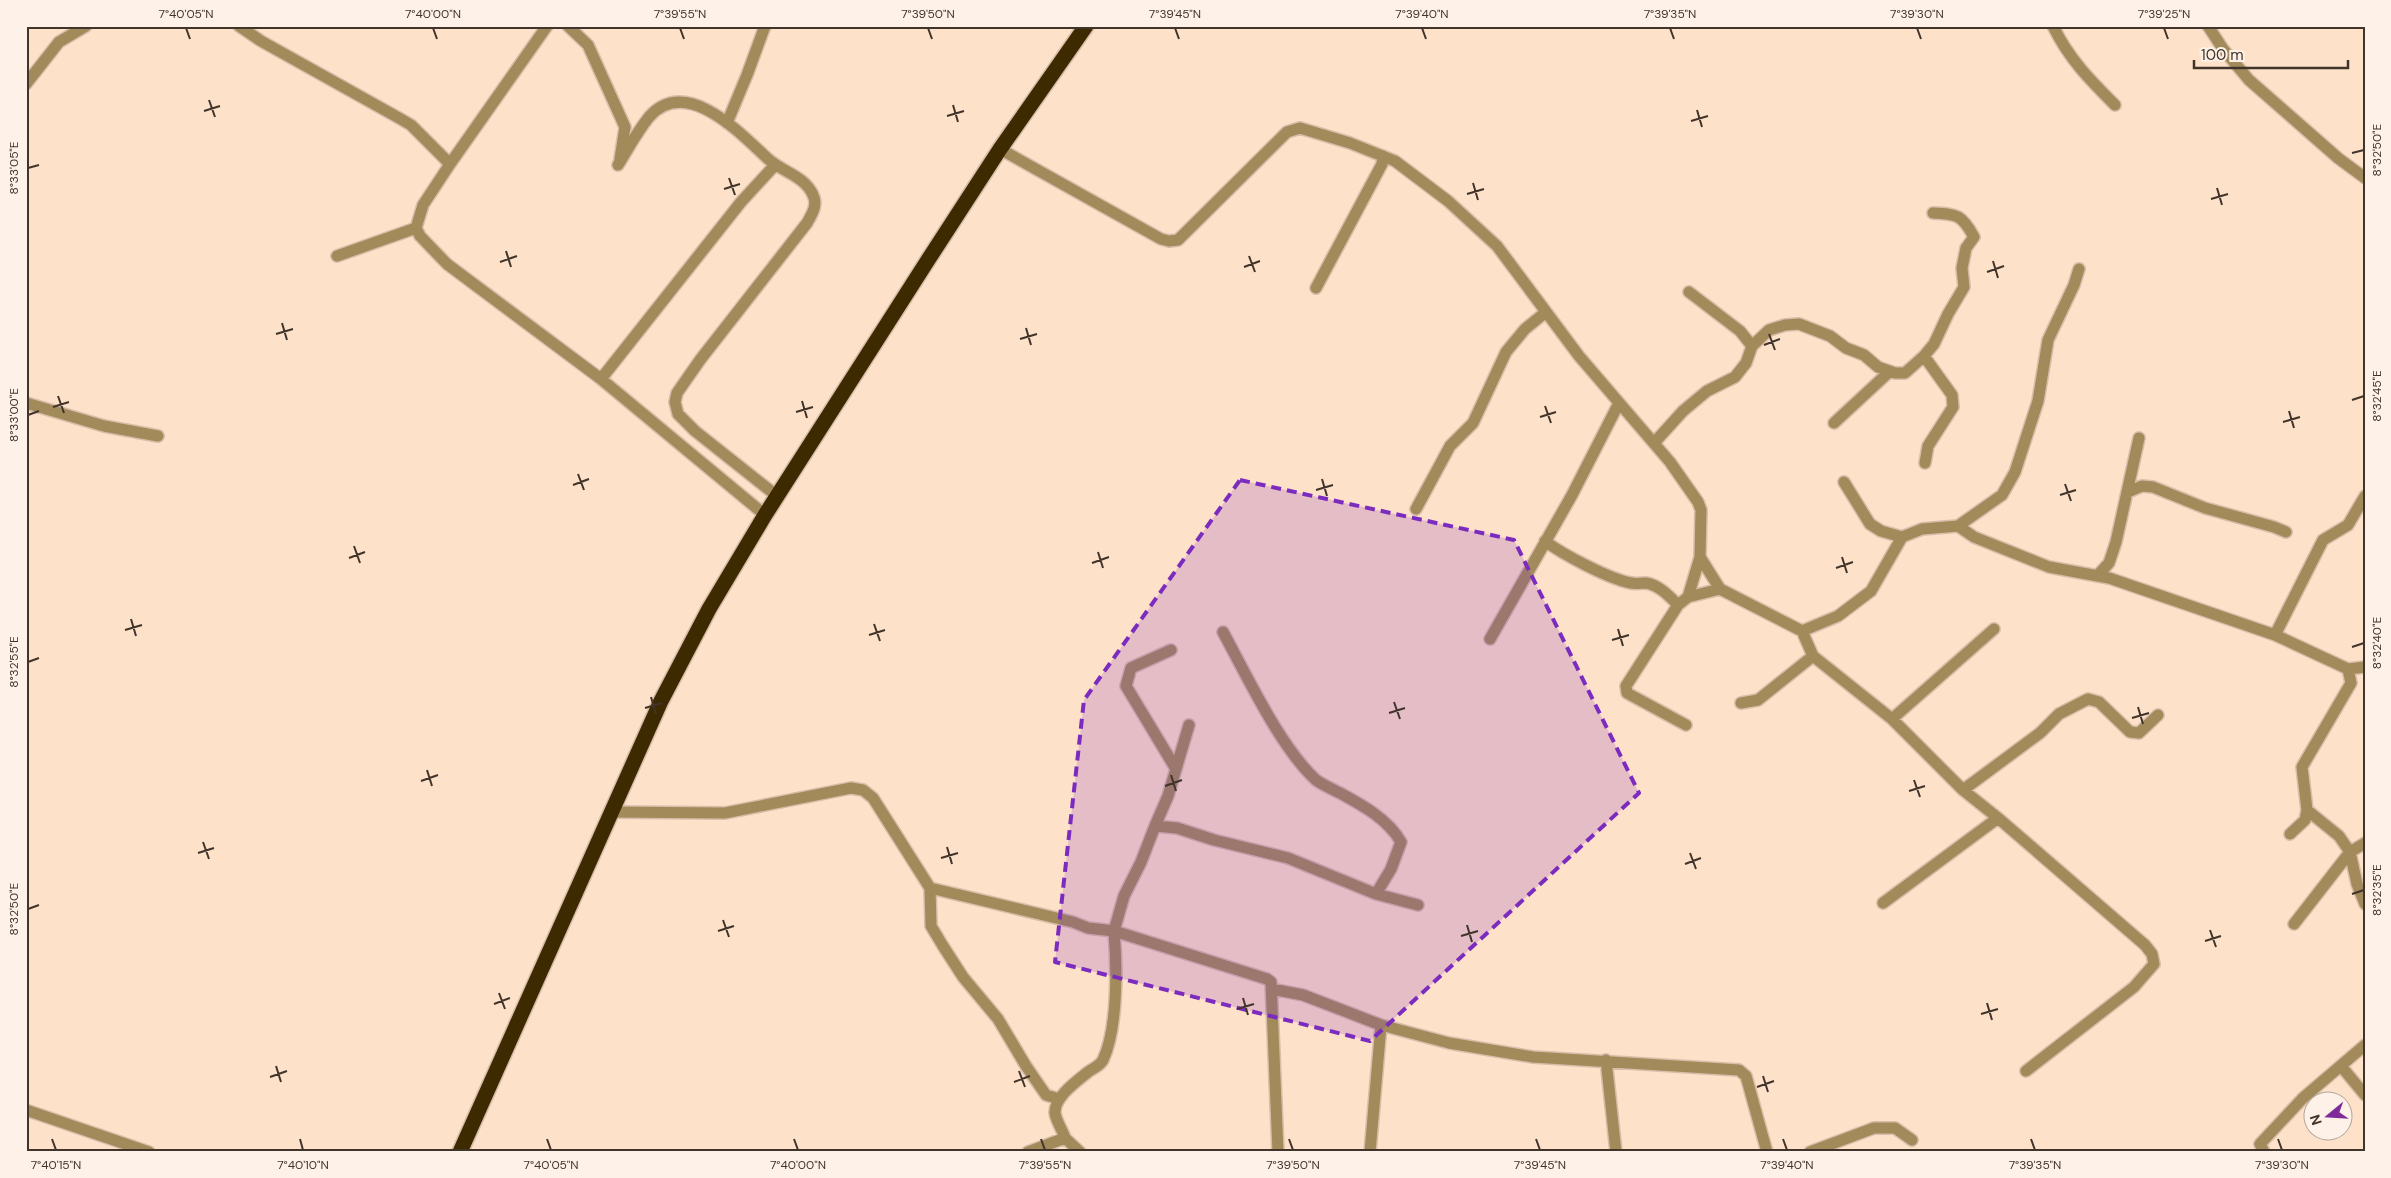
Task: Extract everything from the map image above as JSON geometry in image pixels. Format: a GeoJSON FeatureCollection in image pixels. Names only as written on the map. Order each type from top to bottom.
{"type":"FeatureCollection","features":[{"type":"Feature","properties":{"kind":"highway"},"geometry":{"type":"LineString","coordinates":[[460,1152],[661,701],[709,609],[777,496],[1000,149],[1086,26]]}},
{"type":"Feature","properties":{"kind":"street"},"geometry":{"type":"LineString","coordinates":[[26,84],[59,42],[86,26]]}},
{"type":"Feature","properties":{"kind":"street"},"geometry":{"type":"LineString","coordinates":[[239,26],[261,41],[410,125],[450,164]]}},
{"type":"Feature","properties":{"kind":"street"},"geometry":{"type":"LineString","coordinates":[[547,26],[422,206],[416,228],[420,236],[447,264],[601,379],[765,515]]}},
{"type":"Feature","properties":{"kind":"street"},"geometry":{"type":"LineString","coordinates":[[568,26],[588,45],[625,127],[618,166],[650,116],[669,105],[688,102],[699,106],[727,123],[775,165],[803,180],[809,187],[816,203],[811,216],[741,310],[700,360],[677,393],[675,402],[678,414],[696,431],[777,496]]}},
{"type":"Feature","properties":{"kind":"street"},"geometry":{"type":"LineString","coordinates":[[727,123],[748,75],[765,26]]}},
{"type":"Feature","properties":{"kind":"street"},"geometry":{"type":"LineString","coordinates":[[2053,26],[2065,50],[2090,80],[2115,105]]}},
{"type":"Feature","properties":{"kind":"street"},"geometry":{"type":"LineString","coordinates":[[2208,26],[2223,49],[2250,80],[2338,158],[2365,178]]}},
{"type":"Feature","properties":{"kind":"street"},"geometry":{"type":"LineString","coordinates":[[1000,149],[1169,242],[1178,240],[1287,132],[1294,129],[1300,128],[1317,133],[1395,161],[1448,201],[1497,246],[1579,356],[1670,462],[1698,502],[1701,510],[1700,558],[1688,597]]}},
{"type":"Feature","properties":{"kind":"street"},"geometry":{"type":"LineString","coordinates":[[1316,288],[1382,164],[1383,156]]}},
{"type":"Feature","properties":{"kind":"street"},"geometry":{"type":"LineString","coordinates":[[601,379],[742,202],[775,165]]}},
{"type":"Feature","properties":{"kind":"street"},"geometry":{"type":"LineString","coordinates":[[1654,443],[1684,411],[1707,391],[1735,377],[1746,363],[1752,346],[1769,330],[1799,324],[1830,336],[1846,348],[1864,355],[1878,367],[1889,372],[1905,373],[1934,344],[1948,314],[1964,287],[1962,268],[1966,248],[1974,237],[1965,221],[1955,214],[1934,213]]}},
{"type":"Feature","properties":{"kind":"street"},"geometry":{"type":"LineString","coordinates":[[337,256],[416,228]]}},
{"type":"Feature","properties":{"kind":"street"},"geometry":{"type":"LineString","coordinates":[[1844,482],[1870,524],[1881,531],[1902,537],[1922,529],[1958,526],[2002,495],[2015,472],[2038,401],[2048,340],[2074,285],[2079,269]]}},
{"type":"Feature","properties":{"kind":"street"},"geometry":{"type":"LineString","coordinates":[[1689,292],[1740,331],[1752,346]]}},
{"type":"Feature","properties":{"kind":"street"},"geometry":{"type":"LineString","coordinates":[[1416,510],[1450,446],[1473,424],[1506,352],[1525,329],[1546,312]]}},
{"type":"Feature","properties":{"kind":"street"},"geometry":{"type":"LineString","coordinates":[[1924,356],[1952,395],[1953,407],[1928,446],[1925,463]]}},
{"type":"Feature","properties":{"kind":"street"},"geometry":{"type":"LineString","coordinates":[[1834,423],[1889,372]]}},
{"type":"Feature","properties":{"kind":"street"},"geometry":{"type":"LineString","coordinates":[[26,403],[104,426],[158,436]]}},
{"type":"Feature","properties":{"kind":"street"},"geometry":{"type":"LineString","coordinates":[[1490,639],[1572,495],[1619,403]]}},
{"type":"Feature","properties":{"kind":"street"},"geometry":{"type":"LineString","coordinates":[[2097,576],[2109,563],[2128,492],[2139,438]]}},
{"type":"Feature","properties":{"kind":"street"},"geometry":{"type":"LineString","coordinates":[[2128,492],[2142,486],[2153,487],[2205,508],[2286,532]]}},
{"type":"Feature","properties":{"kind":"street"},"geometry":{"type":"LineString","coordinates":[[2275,635],[2323,540],[2348,525],[2365,496]]}},
{"type":"Feature","properties":{"kind":"street"},"geometry":{"type":"LineString","coordinates":[[1958,526],[1974,538],[2049,568],[2109,578],[2275,635],[2348,669],[2365,667]]}},
{"type":"Feature","properties":{"kind":"street"},"geometry":{"type":"LineString","coordinates":[[1802,631],[1838,616],[1871,591],[1902,537]]}},
{"type":"Feature","properties":{"kind":"street"},"geometry":{"type":"LineString","coordinates":[[1545,541],[1559,552],[1604,572],[1631,583],[1648,583],[1663,590],[1678,604]]}},
{"type":"Feature","properties":{"kind":"street"},"geometry":{"type":"LineString","coordinates":[[1700,558],[1720,589],[1802,631],[1813,656],[1892,719],[1963,790],[2145,945],[2152,954],[2154,964],[2134,987],[2026,1071]]}},
{"type":"Feature","properties":{"kind":"street"},"geometry":{"type":"LineString","coordinates":[[1686,725],[1627,693],[1626,686],[1678,604],[1688,597],[1720,589]]}},
{"type":"Feature","properties":{"kind":"street"},"geometry":{"type":"LineString","coordinates":[[1892,719],[1994,629]]}},
{"type":"Feature","properties":{"kind":"street"},"geometry":{"type":"LineString","coordinates":[[1223,632],[1254,690],[1298,760],[1318,781],[1353,801],[1393,828],[1401,842],[1391,870],[1376,894]]}},
{"type":"Feature","properties":{"kind":"street"},"geometry":{"type":"LineString","coordinates":[[1171,650],[1131,668],[1126,686],[1176,769]]}},
{"type":"Feature","properties":{"kind":"street"},"geometry":{"type":"LineString","coordinates":[[1741,703],[1758,700],[1813,656]]}},
{"type":"Feature","properties":{"kind":"street"},"geometry":{"type":"LineString","coordinates":[[2290,834],[2305,820],[2307,810],[2302,767],[2351,683],[2348,669]]}},
{"type":"Feature","properties":{"kind":"street"},"geometry":{"type":"LineString","coordinates":[[1963,790],[2040,733],[2059,714],[2088,699],[2099,702],[2130,732],[2139,733],[2158,715]]}},
{"type":"Feature","properties":{"kind":"street"},"geometry":{"type":"LineString","coordinates":[[1080,1152],[1066,1138],[1055,1113],[1059,1099],[1076,1081],[1100,1064],[1104,1058],[1109,1038],[1116,988],[1117,960],[1114,931],[1124,896],[1141,862],[1176,769],[1189,725]]}},
{"type":"Feature","properties":{"kind":"street"},"geometry":{"type":"LineString","coordinates":[[611,812],[725,813],[851,788],[863,790],[873,798],[930,888],[931,926],[943,946],[963,977],[998,1019],[1015,1049],[1046,1095],[1059,1099]]}},
{"type":"Feature","properties":{"kind":"street"},"geometry":{"type":"LineString","coordinates":[[2307,810],[2338,836],[2350,852],[2357,884],[2365,904]]}},
{"type":"Feature","properties":{"kind":"street"},"geometry":{"type":"LineString","coordinates":[[1883,903],[1998,818]]}},
{"type":"Feature","properties":{"kind":"street"},"geometry":{"type":"LineString","coordinates":[[1154,826],[1177,828],[1214,840],[1288,858],[1376,894],[1418,905]]}},
{"type":"Feature","properties":{"kind":"street"},"geometry":{"type":"LineString","coordinates":[[2294,924],[2350,852],[2365,843]]}},
{"type":"Feature","properties":{"kind":"street"},"geometry":{"type":"LineString","coordinates":[[930,888],[1073,922],[1088,928],[1114,931],[1266,979],[1270,982],[1272,989],[1271,1012],[1278,1152]]}},
{"type":"Feature","properties":{"kind":"street"},"geometry":{"type":"LineString","coordinates":[[1272,989],[1303,995],[1380,1025],[1449,1043],[1533,1057],[1606,1060],[1739,1070],[1746,1076],[1767,1152]]}},
{"type":"Feature","properties":{"kind":"street"},"geometry":{"type":"LineString","coordinates":[[1370,1152],[1380,1025]]}},
{"type":"Feature","properties":{"kind":"street"},"geometry":{"type":"LineString","coordinates":[[2264,1152],[2260,1144],[2303,1098],[2365,1045]]}},
{"type":"Feature","properties":{"kind":"street"},"geometry":{"type":"LineString","coordinates":[[1606,1060],[1616,1152]]}},
{"type":"Feature","properties":{"kind":"street"},"geometry":{"type":"LineString","coordinates":[[2341,1066],[2365,1095]]}},
{"type":"Feature","properties":{"kind":"street"},"geometry":{"type":"LineString","coordinates":[[26,1110],[149,1152]]}},
{"type":"Feature","properties":{"kind":"street"},"geometry":{"type":"LineString","coordinates":[[1810,1152],[1874,1128],[1895,1128],[1912,1140]]}},
{"type":"Feature","properties":{"kind":"street"},"geometry":{"type":"LineString","coordinates":[[1028,1152],[1066,1138]]}},
{"type":"Feature","properties":{"kind":"highlighted area"},"geometry":{"type":"Polygon","coordinates":[[[1240,480],[1514,540],[1639,793],[1370,1041],[1055,962],[1084,700],[1240,480]]]}}]}
